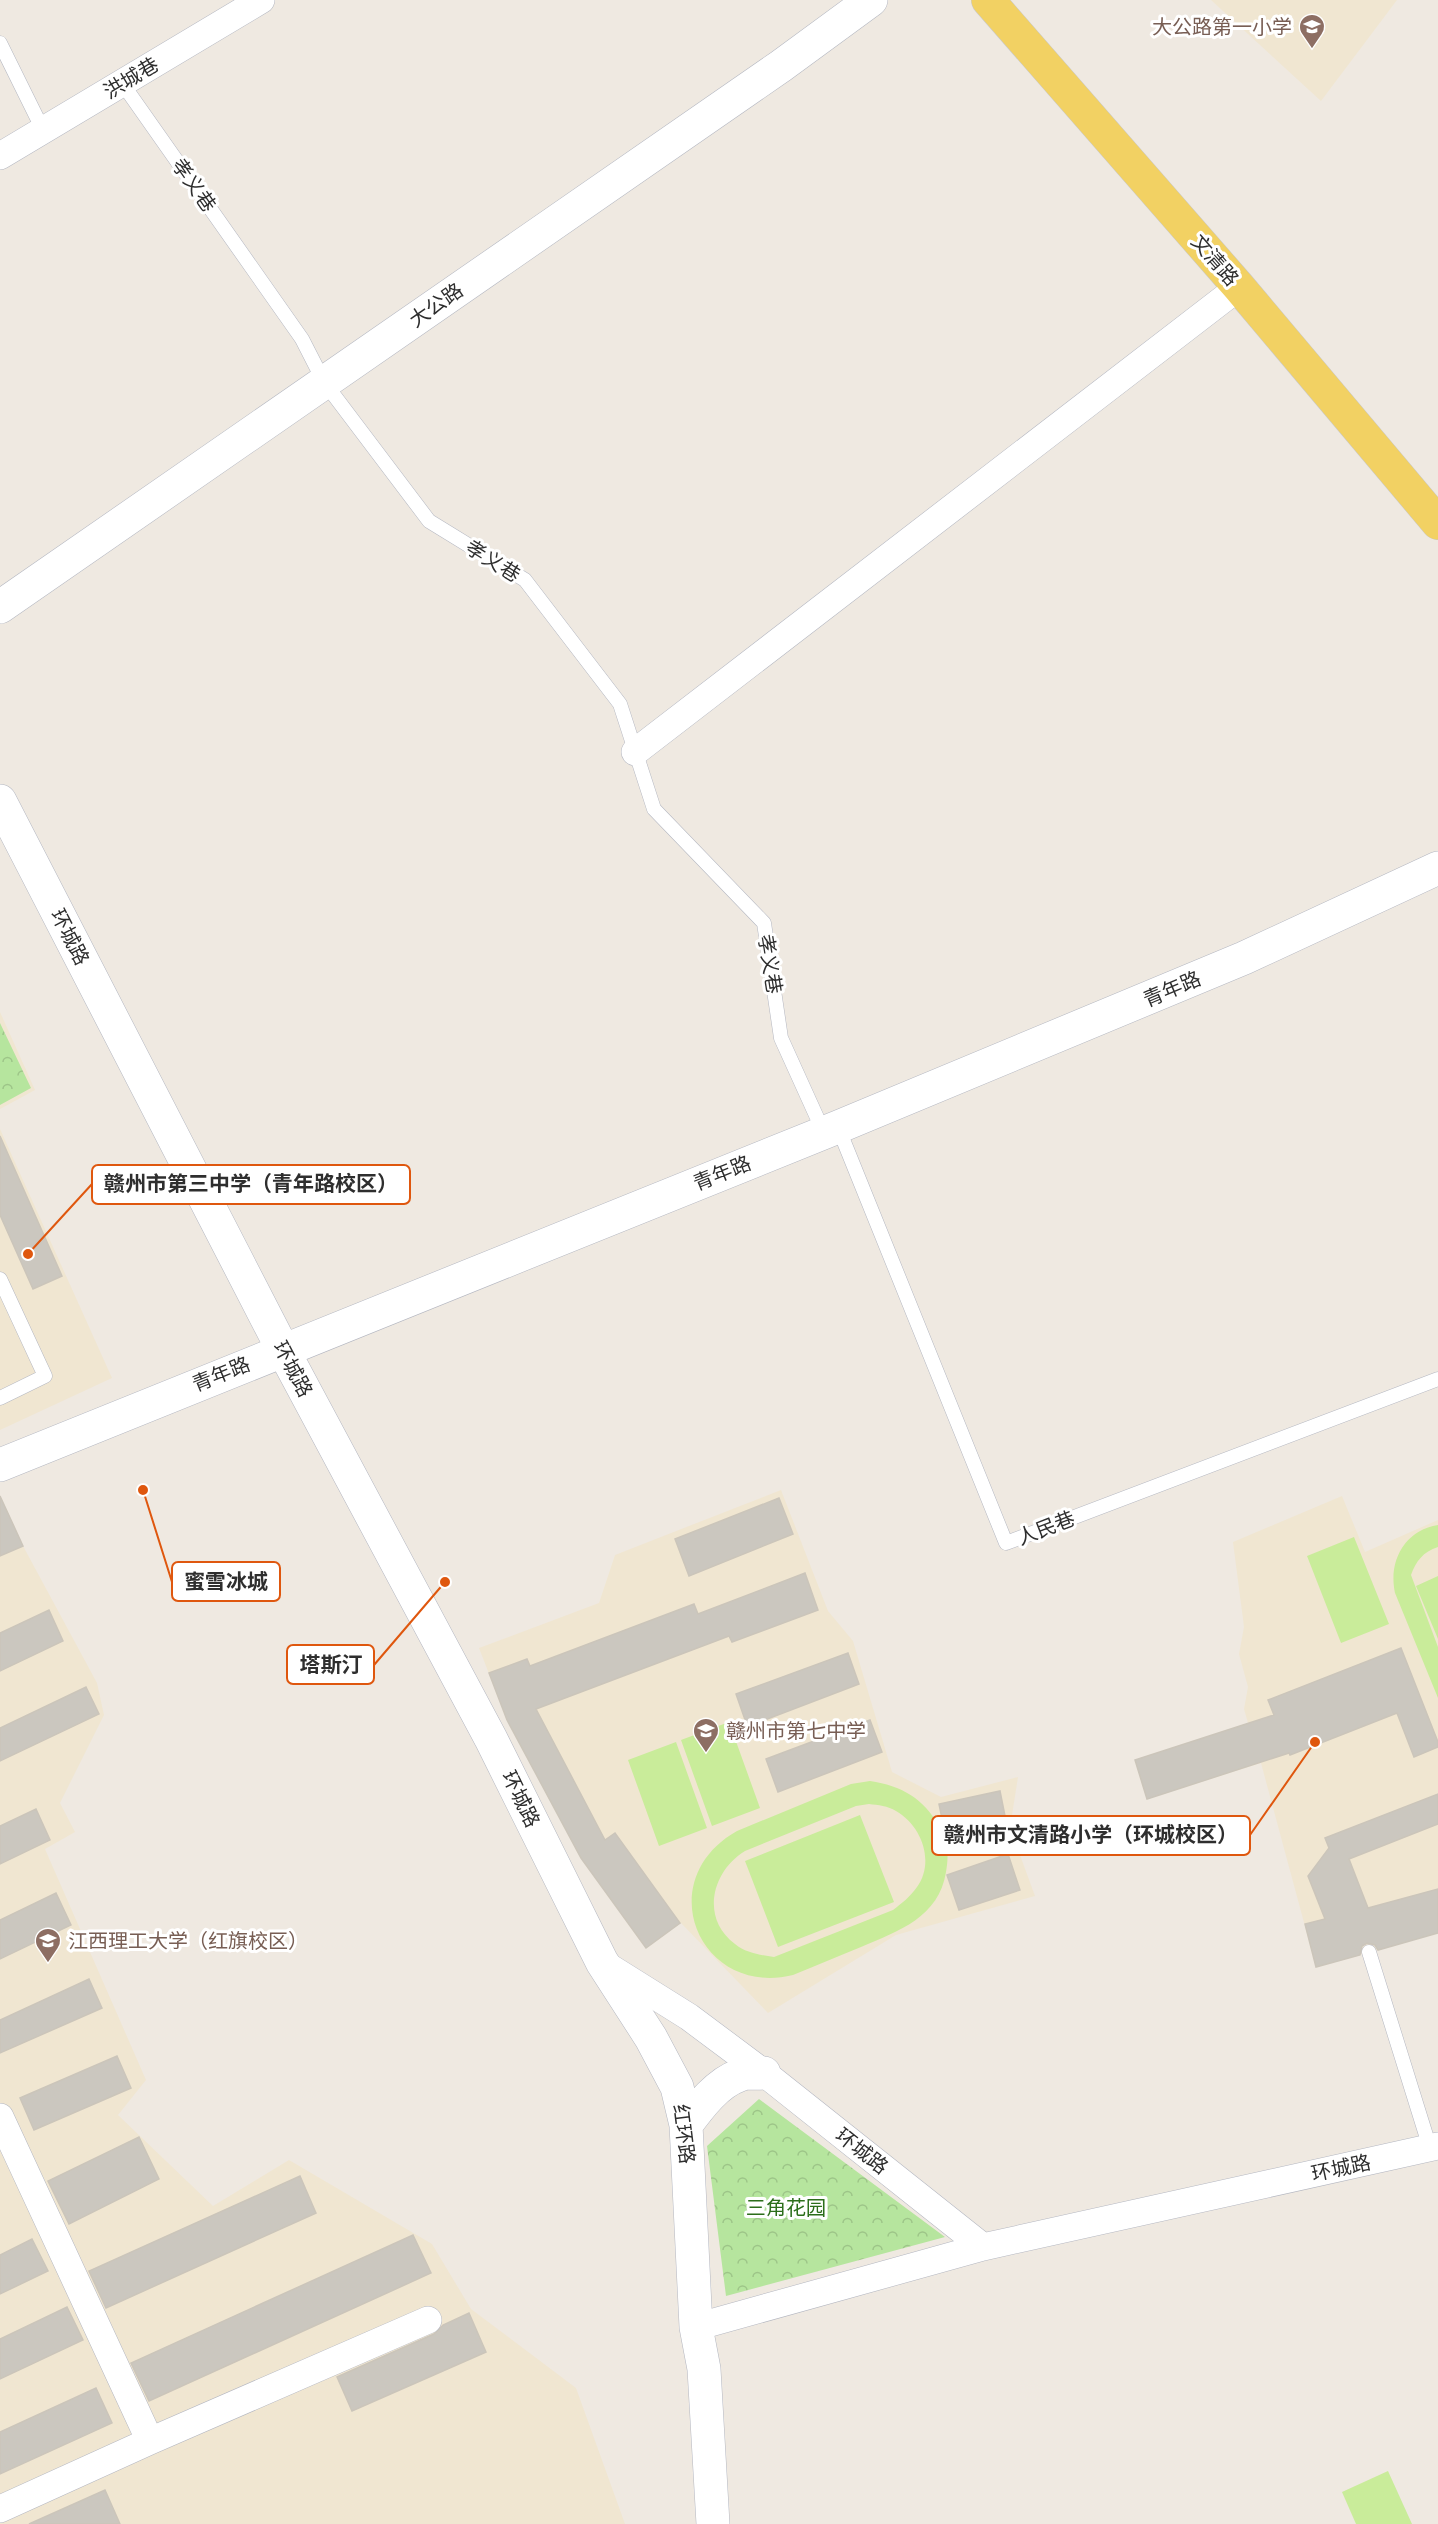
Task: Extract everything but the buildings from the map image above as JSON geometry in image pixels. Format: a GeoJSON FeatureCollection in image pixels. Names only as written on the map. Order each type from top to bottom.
{"type":"FeatureCollection","features":[{"type":"Feature","properties":{"kind":"main road","name":"文清路"},"geometry":{"type":"LineString","coordinates":[[988,0],[1239,287],[1438,523]]}},
{"type":"Feature","properties":{"kind":"main road","name":"文清路"},"geometry":{"type":"LineString","coordinates":[[1019,0],[1438,487]]}},
{"type":"Feature","properties":{"kind":"street","name":"洪城巷"},"geometry":{"type":"LineString","coordinates":[[0,156],[261,0]]}},
{"type":"Feature","properties":{"kind":"street","name":"大公路"},"geometry":{"type":"LineString","coordinates":[[0,607],[782,66],[871,0]]}},
{"type":"Feature","properties":{"kind":"street"},"geometry":{"type":"LineString","coordinates":[[635,752],[1239,287]]}},
{"type":"Feature","properties":{"kind":"street","name":"环城路"},"geometry":{"type":"LineString","coordinates":[[0,801],[283,1350],[491,1739],[602,1962],[689,2017],[764,2073],[983,2247],[1434,2147]]}},
{"type":"Feature","properties":{"kind":"street","name":"青年路"},"geometry":{"type":"LineString","coordinates":[[0,1465],[831,1130],[1244,958],[1438,868]]}},
{"type":"Feature","properties":{"kind":"street","name":"红环路"},"geometry":{"type":"LineString","coordinates":[[602,1962],[651,2038],[677,2087],[686,2124],[696,2327],[704,2369],[713,2524]]}},
{"type":"Feature","properties":{"kind":"street"},"geometry":{"type":"LineString","coordinates":[[686,2124],[704,2101],[740,2074],[764,2073]]}},
{"type":"Feature","properties":{"kind":"street"},"geometry":{"type":"LineString","coordinates":[[0,2117],[150,2440]]}},
{"type":"Feature","properties":{"kind":"street"},"geometry":{"type":"LineString","coordinates":[[696,2327],[983,2247]]}},
{"type":"Feature","properties":{"kind":"street"},"geometry":{"type":"LineString","coordinates":[[0,2510],[150,2440],[428,2320]]}},
{"type":"Feature","properties":{"kind":"street","name":"红环路"},"geometry":{"type":"LineString","coordinates":[[696,2327],[688,2372],[697,2524]]}},
{"type":"Feature","properties":{"kind":"lane"},"geometry":{"type":"LineString","coordinates":[[0,43],[43,130]]}},
{"type":"Feature","properties":{"kind":"lane","name":"孝义巷"},"geometry":{"type":"LineString","coordinates":[[122,84],[302,339],[324,382],[429,521],[525,580],[620,704],[654,809],[764,923],[781,1038],[831,1130]]}},
{"type":"Feature","properties":{"kind":"lane","name":"人民巷"},"geometry":{"type":"LineString","coordinates":[[831,1130],[1006,1543],[1438,1379]]}},
{"type":"Feature","properties":{"kind":"lane"},"geometry":{"type":"LineString","coordinates":[[0,1279],[45,1376],[0,1398]]}},
{"type":"Feature","properties":{"kind":"lane"},"geometry":{"type":"LineString","coordinates":[[1369,1952],[1434,2147]]}},
{"type":"Feature","properties":{"kind":"shaded area","name":"大公路第一小学"},"geometry":{"type":"Polygon","coordinates":[[[1211,0],[1397,0],[1321,101],[1211,0]]]}},
{"type":"Feature","properties":{"kind":"shaded area"},"geometry":{"type":"Polygon","coordinates":[[[0,1012],[35,1090],[0,1109],[0,1012]]]}},
{"type":"Feature","properties":{"kind":"shaded area"},"geometry":{"type":"Polygon","coordinates":[[[0,1129],[112,1378],[0,1430],[0,1129]]]}},
{"type":"Feature","properties":{"kind":"shaded area","name":"赣州市第七中学"},"geometry":{"type":"Polygon","coordinates":[[[781,1490],[828,1611],[853,1641],[892,1772],[941,1797],[1018,1777],[1010,1828],[1035,1896],[896,1935],[768,2013],[681,1923],[646,1948],[581,1858],[507,1720],[479,1648],[599,1603],[615,1555],[781,1490]]]}},
{"type":"Feature","properties":{"kind":"shaded area"},"geometry":{"type":"Polygon","coordinates":[[[1342,1496],[1365,1552],[1438,1520],[1438,1933],[1316,1967],[1261,1763],[1147,1799],[1135,1760],[1248,1723],[1244,1709],[1248,1687],[1239,1654],[1244,1627],[1233,1542],[1342,1496]]]}},
{"type":"Feature","properties":{"kind":"shaded area","name":"江西理工大学（红旗校区）"},"geometry":{"type":"Polygon","coordinates":[[[0,1511],[23,1546],[97,1683],[104,1715],[60,1803],[75,1832],[45,1849],[146,2080],[118,2115],[213,2206],[289,2160],[432,2244],[471,2309],[576,2388],[625,2524],[0,2524],[0,1511]]]}},
{"type":"Feature","properties":{"kind":"green space"},"geometry":{"type":"Polygon","coordinates":[[[0,1023],[31,1088],[0,1105],[0,1023]]]}},
{"type":"Feature","properties":{"kind":"green space"},"geometry":{"type":"Polygon","coordinates":[[[1438,1525],[1438,1547],[1421,1558],[1411,1575],[1438,1647],[1438,1698],[1395,1593],[1393,1581],[1397,1559],[1408,1540],[1426,1528],[1438,1525]]]}},
{"type":"Feature","properties":{"kind":"green space"},"geometry":{"type":"Polygon","coordinates":[[[1354,1537],[1389,1624],[1341,1643],[1307,1556],[1354,1537]]]}},
{"type":"Feature","properties":{"kind":"green space"},"geometry":{"type":"Polygon","coordinates":[[[1438,1576],[1438,1639],[1416,1586],[1438,1576]]]}},
{"type":"Feature","properties":{"kind":"green space"},"geometry":{"type":"Polygon","coordinates":[[[729,1722],[760,1808],[712,1826],[681,1740],[729,1722]]]}},
{"type":"Feature","properties":{"kind":"green space"},"geometry":{"type":"Polygon","coordinates":[[[676,1742],[707,1828],[659,1846],[628,1760],[676,1742]]]}},
{"type":"Feature","properties":{"kind":"green space"},"geometry":{"type":"Polygon","coordinates":[[[870,1781],[902,1790],[919,1801],[933,1817],[945,1838],[948,1854],[942,1887],[935,1900],[926,1911],[903,1928],[793,1975],[760,1977],[732,1969],[711,1952],[697,1930],[692,1904],[696,1877],[711,1852],[737,1831],[851,1784],[870,1781]],[[869,1804],[856,1806],[745,1851],[734,1860],[718,1882],[714,1895],[717,1921],[724,1933],[744,1950],[774,1957],[893,1910],[903,1902],[914,1891],[922,1877],[925,1867],[923,1845],[913,1826],[896,1811],[869,1804]]]}},
{"type":"Feature","properties":{"kind":"green space"},"geometry":{"type":"Polygon","coordinates":[[[860,1815],[894,1902],[778,1947],[745,1861],[860,1815]]]}},
{"type":"Feature","properties":{"kind":"green space","name":"三角花园"},"geometry":{"type":"Polygon","coordinates":[[[759,2099],[945,2237],[726,2296],[707,2146],[759,2099]]]}},
{"type":"Feature","properties":{"kind":"green space"},"geometry":{"type":"Polygon","coordinates":[[[1388,2471],[1412,2524],[1356,2524],[1342,2492],[1388,2471]]]}},
{"type":"Feature","properties":{"kind":"place","name":"大公路第一小学"},"geometry":{"type":"Point","coordinates":[1312,50]}},
{"type":"Feature","properties":{"kind":"place","name":"赣州市第三中学（青年路校区）"},"geometry":{"type":"Point","coordinates":[28,1254]}},
{"type":"Feature","properties":{"kind":"place","name":"蜜雪冰城"},"geometry":{"type":"Point","coordinates":[143,1490]}},
{"type":"Feature","properties":{"kind":"place","name":"塔斯汀"},"geometry":{"type":"Point","coordinates":[445,1582]}},
{"type":"Feature","properties":{"kind":"place","name":"赣州市文清路小学（环城校区）"},"geometry":{"type":"Point","coordinates":[1315,1742]}},
{"type":"Feature","properties":{"kind":"place","name":"赣州市第七中学"},"geometry":{"type":"Point","coordinates":[706,1754]}},
{"type":"Feature","properties":{"kind":"place","name":"江西理工大学（红旗校区）"},"geometry":{"type":"Point","coordinates":[48,1964]}}]}
